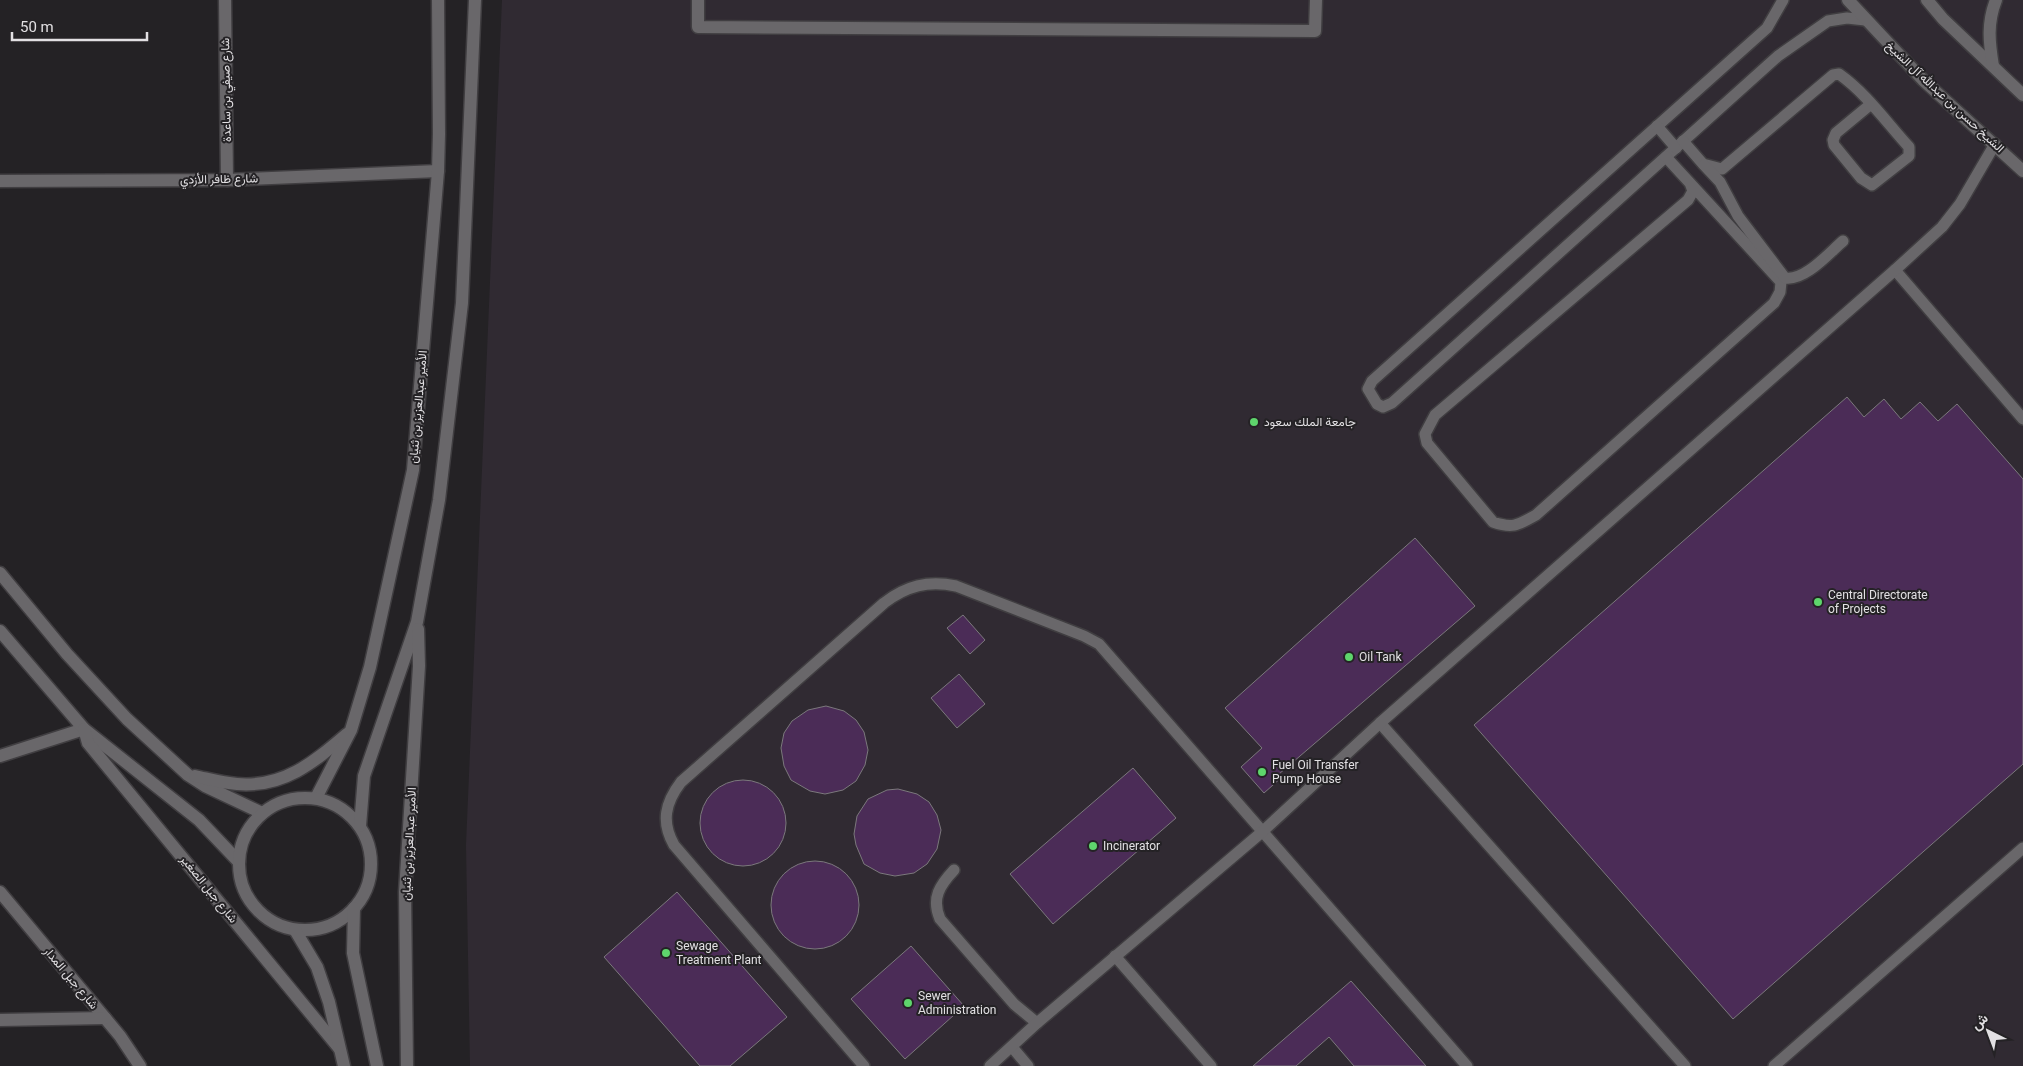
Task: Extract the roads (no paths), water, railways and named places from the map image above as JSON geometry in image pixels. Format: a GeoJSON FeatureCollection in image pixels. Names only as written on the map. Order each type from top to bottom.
{"type":"FeatureCollection","features":[{"type":"Feature","properties":{"kind":"street","name":"شارع صيفي بن ساعدة"},"geometry":{"type":"LineString","coordinates":[[225,0],[227,180]]}},
{"type":"Feature","properties":{"kind":"street","name":"الأمير عبدالعزيز بن ثنيان"},"geometry":{"type":"LineString","coordinates":[[316,798],[352,730],[370,667],[413,470],[438,171],[438,0]]}},
{"type":"Feature","properties":{"kind":"street","name":"الأمير عبدالعزيز بن ثنيان"},"geometry":{"type":"LineString","coordinates":[[360,826],[364,776],[417,622],[439,500],[462,303],[475,0]]}},
{"type":"Feature","properties":{"kind":"street"},"geometry":{"type":"LineString","coordinates":[[698,0],[698,27],[1305,31],[1315,31],[1316,0]]}},
{"type":"Feature","properties":{"kind":"street","name":"الشيخ حسن بن عبدالله آل الشيخ"},"geometry":{"type":"LineString","coordinates":[[1848,0],[1923,80],[2023,171]]}},
{"type":"Feature","properties":{"kind":"street"},"geometry":{"type":"LineString","coordinates":[[1926,0],[1943,19],[2023,95]]}},
{"type":"Feature","properties":{"kind":"street"},"geometry":{"type":"LineString","coordinates":[[1993,66],[1988,35],[1991,14],[1996,0]]}},
{"type":"Feature","properties":{"kind":"street","name":"شارع ظافر الأزدي"},"geometry":{"type":"LineString","coordinates":[[0,181],[227,180],[438,171]]}},
{"type":"Feature","properties":{"kind":"street"},"geometry":{"type":"LineString","coordinates":[[0,573],[67,654],[113,704],[188,775],[205,786],[262,814]]}},
{"type":"Feature","properties":{"kind":"street","name":"الأمير عبدالعزيز بن ثنيان"},"geometry":{"type":"LineString","coordinates":[[407,1066],[405,892],[420,666],[417,622]]}},
{"type":"Feature","properties":{"kind":"street","name":"شارع جبل الصغير"},"geometry":{"type":"LineString","coordinates":[[0,631],[84,729],[200,820],[239,862]]}},
{"type":"Feature","properties":{"kind":"street"},"geometry":{"type":"LineString","coordinates":[[0,756],[84,729]]}},
{"type":"Feature","properties":{"kind":"street","name":"شارع جبل الصغير"},"geometry":{"type":"LineString","coordinates":[[84,729],[88,743],[339,1048]]}},
{"type":"Feature","properties":{"kind":"street"},"geometry":{"type":"LineString","coordinates":[[188,775],[237,784],[266,783],[299,771],[352,730]]}},
{"type":"Feature","properties":{"kind":"street"},"geometry":{"type":"LineString","coordinates":[[316,798],[341,808],[360,826],[371,854],[369,883],[354,908],[337,922],[317,929],[295,930],[272,922],[254,906],[242,886],[239,862],[246,835],[262,814],[288,800],[316,798]]}},
{"type":"Feature","properties":{"kind":"street","name":"شارع جبل المدار"},"geometry":{"type":"LineString","coordinates":[[0,892],[120,1036],[140,1066]]}},
{"type":"Feature","properties":{"kind":"street"},"geometry":{"type":"LineString","coordinates":[[354,908],[353,953],[377,1066]]}},
{"type":"Feature","properties":{"kind":"street","name":"شارع جبل الصغير"},"geometry":{"type":"LineString","coordinates":[[295,930],[317,967],[329,1002],[344,1066]]}},
{"type":"Feature","properties":{"kind":"street"},"geometry":{"type":"LineString","coordinates":[[0,1020],[105,1018]]}},
{"type":"Feature","properties":{"kind":"lane"},"geometry":{"type":"LineString","coordinates":[[1783,0],[1767,28],[1372,381],[1368,389],[1377,404],[1383,407],[1392,403],[1778,56],[1828,21],[1847,18],[1865,20]]}},
{"type":"Feature","properties":{"kind":"lane"},"geometry":{"type":"LineString","coordinates":[[1703,164],[1722,169],[1833,75],[1840,74],[1871,104],[1909,147],[1909,156],[1872,185],[1861,178],[1834,146],[1833,140],[1836,133],[1871,104]]}},
{"type":"Feature","properties":{"kind":"lane"},"geometry":{"type":"LineString","coordinates":[[1657,126],[1703,164],[1720,182],[1738,216],[1785,278],[1790,279],[1804,275],[1843,241]]}},
{"type":"Feature","properties":{"kind":"lane"},"geometry":{"type":"LineString","coordinates":[[990,1066],[1037,1023],[1262,832],[1380,723],[1942,227],[1960,204],[1995,144]]}},
{"type":"Feature","properties":{"kind":"lane"},"geometry":{"type":"LineString","coordinates":[[1666,157],[1690,182],[1780,282],[1780,292],[1774,303],[1536,515],[1520,525],[1507,527],[1493,522],[1427,443],[1425,434],[1436,415],[1688,200],[1693,191],[1690,182]]}},
{"type":"Feature","properties":{"kind":"lane"},"geometry":{"type":"LineString","coordinates":[[1895,270],[2023,418]]}},
{"type":"Feature","properties":{"kind":"lane"},"geometry":{"type":"LineString","coordinates":[[864,1066],[674,845],[667,830],[666,814],[670,797],[681,782],[894,596],[902,590],[926,583],[946,584],[1092,640],[1105,650],[1467,1066]]}},
{"type":"Feature","properties":{"kind":"lane"},"geometry":{"type":"LineString","coordinates":[[1380,723],[1685,1066]]}},
{"type":"Feature","properties":{"kind":"lane"},"geometry":{"type":"LineString","coordinates":[[1774,1066],[2023,848]]}},
{"type":"Feature","properties":{"kind":"lane"},"geometry":{"type":"LineString","coordinates":[[954,870],[937,893],[936,911],[940,919],[1014,1004],[1037,1023]]}},
{"type":"Feature","properties":{"kind":"lane"},"geometry":{"type":"LineString","coordinates":[[1115,956],[1211,1066]]}},
{"type":"Feature","properties":{"kind":"lane"},"geometry":{"type":"LineString","coordinates":[[1012,1047],[1028,1066]]}},
{"type":"Feature","properties":{"kind":"place","name":"جامعة الملك سعود"},"geometry":{"type":"Point","coordinates":[1254,422]}},
{"type":"Feature","properties":{"kind":"place","name":"Central Directorate of Projects"},"geometry":{"type":"Point","coordinates":[1818,602]}},
{"type":"Feature","properties":{"kind":"place","name":"Oil Tank"},"geometry":{"type":"Point","coordinates":[1349,657]}},
{"type":"Feature","properties":{"kind":"place","name":"Fuel Oil Transfer Pump House"},"geometry":{"type":"Point","coordinates":[1262,772]}},
{"type":"Feature","properties":{"kind":"place","name":"Incinerator"},"geometry":{"type":"Point","coordinates":[1093,846]}},
{"type":"Feature","properties":{"kind":"place","name":"Sewage Treatment Plant"},"geometry":{"type":"Point","coordinates":[666,953]}},
{"type":"Feature","properties":{"kind":"place","name":"Sewer Administration"},"geometry":{"type":"Point","coordinates":[908,1003]}}]}
